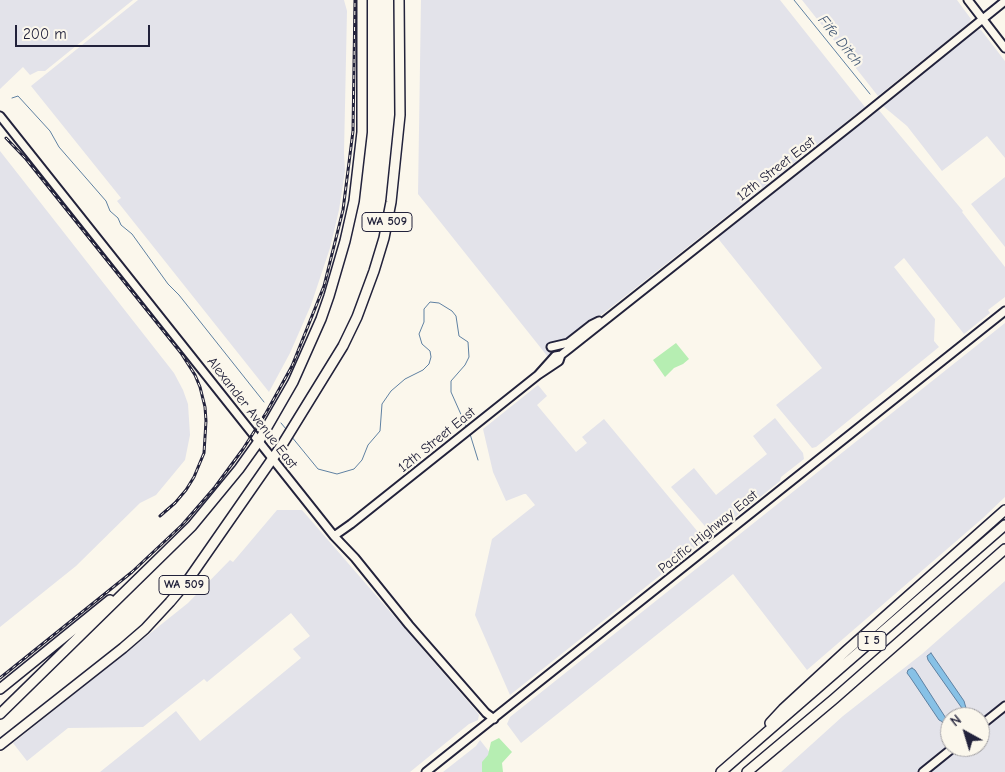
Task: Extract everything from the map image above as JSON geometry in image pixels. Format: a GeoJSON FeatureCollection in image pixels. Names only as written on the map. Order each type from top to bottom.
{"type":"FeatureCollection","features":[{"type":"Feature","properties":{"kind":"highway","name":"WA 509"},"geometry":{"type":"LineString","coordinates":[[0,714],[162,556],[212,504],[259,441],[278,410],[304,360],[329,296],[354,201],[362,132],[362,0]]}},
{"type":"Feature","properties":{"kind":"highway","name":"WA 509"},"geometry":{"type":"LineString","coordinates":[[0,744],[123,648],[162,611],[186,583],[282,445],[350,332],[369,286],[384,238],[394,183],[399,127],[399,0]]}},
{"type":"Feature","properties":{"kind":"highway"},"geometry":{"type":"LineString","coordinates":[[954,555],[1005,505]]}},
{"type":"Feature","properties":{"kind":"highway"},"geometry":{"type":"LineString","coordinates":[[738,758],[783,709],[1005,510]]}},
{"type":"Feature","properties":{"kind":"highway","name":"I 5"},"geometry":{"type":"LineString","coordinates":[[721,772],[1005,525]]}},
{"type":"Feature","properties":{"kind":"highway","name":"I 5"},"geometry":{"type":"LineString","coordinates":[[747,772],[1005,550]]}},
{"type":"Feature","properties":{"kind":"highway"},"geometry":{"type":"LineString","coordinates":[[0,689],[162,556]]}},
{"type":"Feature","properties":{"kind":"street"},"geometry":{"type":"LineString","coordinates":[[968,0],[1005,48]]}},
{"type":"Feature","properties":{"kind":"street","name":"12th Street East"},"geometry":{"type":"LineString","coordinates":[[334,536],[538,375],[558,362],[561,356],[612,314],[1005,1]]}},
{"type":"Feature","properties":{"kind":"street","name":"Alexander Avenue East"},"geometry":{"type":"LineString","coordinates":[[0,116],[334,536],[409,625],[486,713],[494,719]]}},
{"type":"Feature","properties":{"kind":"street","name":"Pacific Highway East"},"geometry":{"type":"LineString","coordinates":[[426,772],[1005,310]]}},
{"type":"Feature","properties":{"kind":"street"},"geometry":{"type":"LineString","coordinates":[[551,347],[568,343],[591,325],[612,314]]}},
{"type":"Feature","properties":{"kind":"street","name":"12th Street East"},"geometry":{"type":"LineString","coordinates":[[340,543],[351,524]]}},
{"type":"Feature","properties":{"kind":"street"},"geometry":{"type":"LineString","coordinates":[[990,718],[1005,706]]}},
{"type":"Feature","properties":{"kind":"street"},"geometry":{"type":"LineString","coordinates":[[923,772],[942,757]]}},
{"type":"Feature","properties":{"kind":"shaded area"},"geometry":{"type":"Polygon","coordinates":[[[0,0],[133,0],[45,71],[38,71],[30,75],[23,67],[0,89],[0,0]]]}},
{"type":"Feature","properties":{"kind":"shaded area"},"geometry":{"type":"Polygon","coordinates":[[[138,0],[344,0],[347,11],[345,171],[339,210],[330,248],[311,305],[290,353],[269,392],[117,201],[121,198],[31,86],[138,0]]]}},
{"type":"Feature","properties":{"kind":"shaded area"},"geometry":{"type":"Polygon","coordinates":[[[421,0],[780,0],[865,107],[548,357],[418,194],[421,0]]]}},
{"type":"Feature","properties":{"kind":"shaded area"},"geometry":{"type":"Polygon","coordinates":[[[802,0],[957,0],[971,19],[969,23],[878,96],[802,0]]]}},
{"type":"Feature","properties":{"kind":"shaded area"},"geometry":{"type":"Polygon","coordinates":[[[976,30],[981,30],[1005,61],[1005,158],[987,136],[942,171],[907,126],[883,106],[976,30]]]}},
{"type":"Feature","properties":{"kind":"shaded area"},"geometry":{"type":"Polygon","coordinates":[[[878,109],[963,211],[1005,267],[1005,297],[988,310],[990,313],[964,334],[904,258],[894,267],[935,319],[934,341],[939,347],[816,447],[812,448],[776,405],[822,368],[716,236],[878,109]]]}},
{"type":"Feature","properties":{"kind":"shaded area"},"geometry":{"type":"Polygon","coordinates":[[[0,151],[174,373],[188,404],[190,435],[185,460],[156,495],[140,503],[76,566],[0,627],[0,151]]]}},
{"type":"Feature","properties":{"kind":"shaded area"},"geometry":{"type":"Polygon","coordinates":[[[1005,177],[1005,247],[971,204],[1005,177]]]}},
{"type":"Feature","properties":{"kind":"shaded area"},"geometry":{"type":"Polygon","coordinates":[[[1005,323],[1005,497],[983,518],[807,670],[733,574],[521,743],[507,724],[510,717],[1005,323]]]}},
{"type":"Feature","properties":{"kind":"shaded area"},"geometry":{"type":"Polygon","coordinates":[[[538,385],[547,396],[537,405],[576,452],[587,443],[582,437],[604,419],[703,538],[702,542],[510,695],[475,615],[492,539],[535,505],[526,494],[506,501],[493,472],[483,429],[538,385]]]}},
{"type":"Feature","properties":{"kind":"shaded area"},"geometry":{"type":"Polygon","coordinates":[[[775,418],[803,453],[804,459],[718,531],[710,532],[671,487],[694,468],[716,495],[767,454],[753,436],[775,418]]]}},
{"type":"Feature","properties":{"kind":"shaded area"},"geometry":{"type":"Polygon","coordinates":[[[277,510],[302,510],[477,712],[479,715],[478,720],[469,724],[410,772],[100,772],[176,711],[200,741],[301,658],[293,649],[310,636],[291,613],[207,682],[204,679],[143,727],[68,728],[27,761],[13,743],[188,603],[230,560],[233,562],[277,510]]]}},
{"type":"Feature","properties":{"kind":"shaded area"},"geometry":{"type":"Polygon","coordinates":[[[1005,581],[1005,772],[781,772],[843,716],[922,654],[1005,581]]]}},
{"type":"Feature","properties":{"kind":"shaded area"},"geometry":{"type":"Polygon","coordinates":[[[480,740],[491,754],[483,763],[482,772],[443,772],[476,746],[480,740]]]}},
{"type":"Feature","properties":{"kind":"green space"},"geometry":{"type":"Polygon","coordinates":[[[676,343],[689,359],[674,368],[665,377],[653,360],[676,343]]]}},
{"type":"Feature","properties":{"kind":"green space"},"geometry":{"type":"Polygon","coordinates":[[[499,738],[512,752],[502,763],[503,772],[482,772],[482,762],[488,755],[491,742],[499,738]]]}},
{"type":"Feature","properties":{"kind":"water"},"geometry":{"type":"Polygon","coordinates":[[[931,653],[964,701],[966,707],[961,707],[927,656],[931,653]]]}},
{"type":"Feature","properties":{"kind":"water"},"geometry":{"type":"Polygon","coordinates":[[[912,668],[915,670],[940,709],[940,720],[907,673],[912,668]]]}},
{"type":"Feature","properties":{"kind":"waterway","name":"Fife Ditch"},"geometry":{"type":"LineString","coordinates":[[794,0],[870,94]]}},
{"type":"Feature","properties":{"kind":"waterway"},"geometry":{"type":"LineString","coordinates":[[12,98],[18,96],[50,131],[59,147],[106,201],[110,211],[118,218],[121,225],[132,234],[168,284],[179,295],[264,402]]}},
{"type":"Feature","properties":{"kind":"waterway"},"geometry":{"type":"LineString","coordinates":[[291,436],[318,469],[337,474],[354,469],[362,460],[368,445],[380,431],[382,404],[391,391],[405,379],[423,370],[429,364],[430,351],[422,344],[419,334],[424,322],[424,309],[430,302],[439,303],[452,311],[456,316],[459,336],[468,342],[469,357],[465,365],[451,381],[451,392],[467,428]]}},
{"type":"Feature","properties":{"kind":"waterway"},"geometry":{"type":"LineString","coordinates":[[281,423],[286,429]]}},
{"type":"Feature","properties":{"kind":"waterway"},"geometry":{"type":"LineString","coordinates":[[470,434],[478,460]]}},
{"type":"Feature","properties":{"kind":"railway"},"geometry":{"type":"LineString","coordinates":[[0,678],[132,572],[182,525],[215,487],[243,449],[266,413],[292,366],[324,286],[343,210],[353,131],[355,0]]}},
{"type":"Feature","properties":{"kind":"railway"},"geometry":{"type":"LineString","coordinates":[[6,138],[26,159],[181,353],[200,387],[206,421],[204,453],[194,477],[186,490],[160,516]]}}]}
